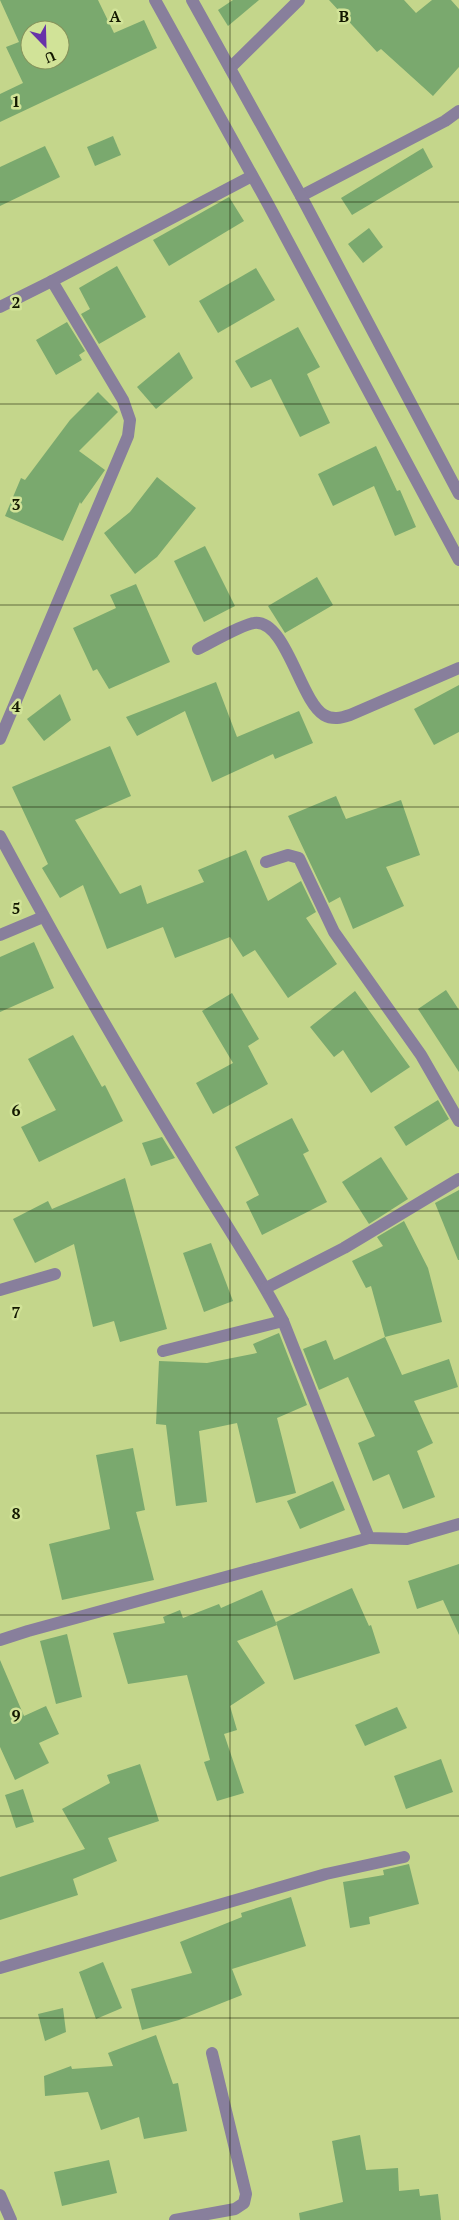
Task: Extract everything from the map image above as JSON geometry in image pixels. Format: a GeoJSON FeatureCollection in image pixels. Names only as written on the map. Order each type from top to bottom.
{"type":"FeatureCollection","features":[{"type":"Feature","properties":{"kind":"street"},"geometry":{"type":"LineString","coordinates":[[155,0],[459,560]]}},
{"type":"Feature","properties":{"kind":"street"},"geometry":{"type":"LineString","coordinates":[[192,0],[301,196],[459,494]]}},
{"type":"Feature","properties":{"kind":"street"},"geometry":{"type":"LineString","coordinates":[[230,68],[299,0]]}},
{"type":"Feature","properties":{"kind":"street"},"geometry":{"type":"LineString","coordinates":[[301,196],[445,121],[459,111]]}},
{"type":"Feature","properties":{"kind":"street"},"geometry":{"type":"LineString","coordinates":[[0,307],[252,176]]}},
{"type":"Feature","properties":{"kind":"street"},"geometry":{"type":"LineString","coordinates":[[0,739],[128,436],[130,420],[123,400],[52,281]]}},
{"type":"Feature","properties":{"kind":"street"},"geometry":{"type":"LineString","coordinates":[[198,649],[254,622],[265,624],[275,633],[314,704],[323,715],[336,719],[350,715],[459,668]]}},
{"type":"Feature","properties":{"kind":"street"},"geometry":{"type":"LineString","coordinates":[[0,836],[43,917],[199,1182],[266,1288],[283,1321],[370,1538]]}},
{"type":"Feature","properties":{"kind":"street"},"geometry":{"type":"LineString","coordinates":[[266,862],[288,855],[299,858],[334,932],[421,1055],[459,1121]]}},
{"type":"Feature","properties":{"kind":"street"},"geometry":{"type":"LineString","coordinates":[[0,934],[43,917]]}},
{"type":"Feature","properties":{"kind":"street"},"geometry":{"type":"LineString","coordinates":[[266,1288],[344,1248],[459,1179]]}},
{"type":"Feature","properties":{"kind":"street"},"geometry":{"type":"LineString","coordinates":[[0,1290],[55,1274]]}},
{"type":"Feature","properties":{"kind":"street"},"geometry":{"type":"LineString","coordinates":[[164,1351],[283,1321]]}},
{"type":"Feature","properties":{"kind":"street"},"geometry":{"type":"LineString","coordinates":[[0,1640],[28,1630],[370,1538],[408,1539],[459,1524]]}},
{"type":"Feature","properties":{"kind":"street"},"geometry":{"type":"LineString","coordinates":[[0,1968],[326,1874],[404,1857]]}},
{"type":"Feature","properties":{"kind":"street"},"geometry":{"type":"LineString","coordinates":[[175,2220],[235,2209],[244,2203],[246,2194],[212,2053]]}},
{"type":"Feature","properties":{"kind":"street"},"geometry":{"type":"LineString","coordinates":[[0,2195],[12,2220]]}},
{"type":"Feature","properties":{"kind":"building"},"geometry":{"type":"Polygon","coordinates":[[[0,0],[98,0],[114,33],[144,20],[157,48],[0,122],[0,94],[23,83],[6,47],[19,42],[0,0]]]}},
{"type":"Feature","properties":{"kind":"building"},"geometry":{"type":"Polygon","coordinates":[[[233,0],[259,0],[228,26],[218,10],[233,0]]]}},
{"type":"Feature","properties":{"kind":"building"},"geometry":{"type":"Polygon","coordinates":[[[329,0],[404,0],[416,13],[432,0],[451,0],[459,9],[459,67],[433,96],[381,49],[377,52],[329,0]]]}},
{"type":"Feature","properties":{"kind":"building"},"geometry":{"type":"Polygon","coordinates":[[[113,136],[121,155],[95,166],[87,147],[113,136]]]}},
{"type":"Feature","properties":{"kind":"building"},"geometry":{"type":"Polygon","coordinates":[[[45,146],[60,177],[0,206],[0,167],[45,146]]]}},
{"type":"Feature","properties":{"kind":"building"},"geometry":{"type":"Polygon","coordinates":[[[423,148],[433,167],[352,215],[341,198],[423,148]]]}},
{"type":"Feature","properties":{"kind":"building"},"geometry":{"type":"Polygon","coordinates":[[[229,197],[244,221],[169,266],[153,240],[229,197]]]}},
{"type":"Feature","properties":{"kind":"building"},"geometry":{"type":"Polygon","coordinates":[[[369,228],[383,247],[363,263],[348,244],[369,228]]]}},
{"type":"Feature","properties":{"kind":"building"},"geometry":{"type":"Polygon","coordinates":[[[117,266],[146,317],[99,344],[81,314],[90,309],[79,288],[117,266]]]}},
{"type":"Feature","properties":{"kind":"building"},"geometry":{"type":"Polygon","coordinates":[[[256,268],[275,300],[218,333],[199,301],[256,268]]]}},
{"type":"Feature","properties":{"kind":"building"},"geometry":{"type":"Polygon","coordinates":[[[67,322],[85,351],[79,355],[82,360],[56,375],[36,340],[67,322]]]}},
{"type":"Feature","properties":{"kind":"building"},"geometry":{"type":"Polygon","coordinates":[[[298,327],[320,367],[307,374],[330,423],[300,437],[271,379],[251,388],[235,361],[298,327]]]}},
{"type":"Feature","properties":{"kind":"building"},"geometry":{"type":"Polygon","coordinates":[[[179,352],[193,378],[156,409],[137,387],[179,352]]]}},
{"type":"Feature","properties":{"kind":"building"},"geometry":{"type":"Polygon","coordinates":[[[98,392],[118,412],[79,451],[105,470],[81,504],[80,502],[63,541],[5,516],[21,478],[25,480],[70,420],[98,392]]]}},
{"type":"Feature","properties":{"kind":"building"},"geometry":{"type":"Polygon","coordinates":[[[376,446],[397,491],[400,490],[416,527],[395,536],[374,486],[333,506],[318,474],[376,446]]]}},
{"type":"Feature","properties":{"kind":"building"},"geometry":{"type":"Polygon","coordinates":[[[157,477],[196,508],[157,557],[135,574],[104,533],[130,512],[157,477]]]}},
{"type":"Feature","properties":{"kind":"building"},"geometry":{"type":"Polygon","coordinates":[[[205,546],[235,606],[204,622],[174,561],[205,546]]]}},
{"type":"Feature","properties":{"kind":"building"},"geometry":{"type":"Polygon","coordinates":[[[317,577],[333,605],[285,633],[268,606],[317,577]]]}},
{"type":"Feature","properties":{"kind":"building"},"geometry":{"type":"Polygon","coordinates":[[[136,584],[170,662],[109,689],[97,669],[93,671],[73,628],[116,608],[110,595],[136,584]]]}},
{"type":"Feature","properties":{"kind":"building"},"geometry":{"type":"Polygon","coordinates":[[[216,682],[237,737],[299,711],[313,743],[275,759],[273,754],[212,782],[185,711],[137,736],[126,717],[216,682]]]}},
{"type":"Feature","properties":{"kind":"building"},"geometry":{"type":"Polygon","coordinates":[[[459,685],[459,732],[434,745],[414,709],[459,685]]]}},
{"type":"Feature","properties":{"kind":"building"},"geometry":{"type":"Polygon","coordinates":[[[60,694],[71,720],[44,741],[27,719],[60,694]]]}},
{"type":"Feature","properties":{"kind":"building"},"geometry":{"type":"Polygon","coordinates":[[[110,746],[131,796],[75,820],[120,894],[141,885],[147,904],[204,882],[198,870],[246,850],[268,901],[301,881],[316,912],[306,918],[337,964],[288,998],[255,950],[243,957],[230,937],[175,958],[163,927],[107,949],[83,885],[60,898],[42,868],[48,864],[12,787],[110,746]]]}},
{"type":"Feature","properties":{"kind":"building"},"geometry":{"type":"Polygon","coordinates":[[[336,796],[346,819],[401,800],[420,855],[386,867],[404,906],[353,929],[340,897],[329,903],[288,816],[336,796]]]}},
{"type":"Feature","properties":{"kind":"building"},"geometry":{"type":"Polygon","coordinates":[[[34,942],[54,988],[0,1012],[0,957],[34,942]]]}},
{"type":"Feature","properties":{"kind":"building"},"geometry":{"type":"Polygon","coordinates":[[[446,990],[459,1010],[459,1072],[418,1009],[446,990]]]}},
{"type":"Feature","properties":{"kind":"building"},"geometry":{"type":"Polygon","coordinates":[[[355,991],[410,1067],[371,1093],[343,1050],[334,1057],[310,1027],[355,991]]]}},
{"type":"Feature","properties":{"kind":"building"},"geometry":{"type":"Polygon","coordinates":[[[232,993],[259,1039],[248,1046],[268,1084],[213,1114],[196,1083],[233,1063],[202,1011],[232,993]]]}},
{"type":"Feature","properties":{"kind":"building"},"geometry":{"type":"Polygon","coordinates":[[[73,1035],[102,1087],[105,1085],[123,1121],[39,1162],[21,1127],[56,1110],[28,1059],[73,1035]]]}},
{"type":"Feature","properties":{"kind":"building"},"geometry":{"type":"Polygon","coordinates":[[[438,1100],[449,1119],[406,1146],[394,1127],[438,1100]]]}},
{"type":"Feature","properties":{"kind":"building"},"geometry":{"type":"Polygon","coordinates":[[[292,1118],[309,1151],[303,1154],[327,1202],[262,1235],[246,1202],[259,1195],[235,1147],[292,1118]]]}},
{"type":"Feature","properties":{"kind":"building"},"geometry":{"type":"Polygon","coordinates":[[[162,1137],[175,1158],[151,1166],[142,1143],[162,1137]]]}},
{"type":"Feature","properties":{"kind":"building"},"geometry":{"type":"Polygon","coordinates":[[[381,1157],[408,1199],[369,1224],[342,1182],[381,1157]]]}},
{"type":"Feature","properties":{"kind":"building"},"geometry":{"type":"Polygon","coordinates":[[[125,1178],[167,1329],[120,1342],[114,1321],[93,1327],[74,1244],[35,1263],[13,1219],[48,1201],[52,1209],[125,1178]]]}},
{"type":"Feature","properties":{"kind":"building"},"geometry":{"type":"Polygon","coordinates":[[[459,1190],[459,1260],[458,1260],[435,1203],[459,1190]]]}},
{"type":"Feature","properties":{"kind":"building"},"geometry":{"type":"Polygon","coordinates":[[[404,1221],[428,1268],[442,1322],[385,1337],[371,1286],[366,1288],[352,1261],[383,1246],[377,1237],[404,1221]]]}},
{"type":"Feature","properties":{"kind":"building"},"geometry":{"type":"Polygon","coordinates":[[[211,1243],[233,1301],[204,1312],[183,1253],[211,1243]]]}},
{"type":"Feature","properties":{"kind":"building"},"geometry":{"type":"Polygon","coordinates":[[[279,1333],[307,1405],[277,1418],[296,1493],[256,1503],[237,1423],[199,1431],[207,1502],[176,1506],[166,1425],[156,1424],[159,1361],[207,1363],[257,1353],[253,1344],[279,1333]]]}},
{"type":"Feature","properties":{"kind":"building"},"geometry":{"type":"Polygon","coordinates":[[[385,1337],[402,1375],[449,1359],[458,1387],[414,1401],[433,1443],[417,1451],[435,1497],[403,1509],[389,1474],[373,1481],[358,1443],[375,1436],[348,1377],[319,1390],[303,1349],[326,1340],[334,1360],[385,1337]]]}},
{"type":"Feature","properties":{"kind":"building"},"geometry":{"type":"Polygon","coordinates":[[[133,1448],[145,1510],[136,1512],[154,1580],[62,1600],[49,1544],[110,1529],[96,1455],[133,1448]]]}},
{"type":"Feature","properties":{"kind":"building"},"geometry":{"type":"Polygon","coordinates":[[[333,1481],[345,1510],[300,1529],[287,1501],[333,1481]]]}},
{"type":"Feature","properties":{"kind":"building"},"geometry":{"type":"Polygon","coordinates":[[[459,1564],[459,1635],[443,1600],[417,1609],[408,1581],[459,1564]]]}},
{"type":"Feature","properties":{"kind":"building"},"geometry":{"type":"Polygon","coordinates":[[[352,1588],[369,1626],[371,1625],[380,1653],[294,1680],[276,1622],[352,1588]]]}},
{"type":"Feature","properties":{"kind":"building"},"geometry":{"type":"Polygon","coordinates":[[[262,1590],[277,1625],[237,1641],[265,1683],[230,1706],[237,1730],[224,1734],[244,1793],[217,1801],[204,1762],[210,1760],[187,1675],[128,1684],[113,1633],[165,1623],[163,1617],[180,1610],[183,1618],[219,1604],[221,1608],[262,1590]]]}},
{"type":"Feature","properties":{"kind":"building"},"geometry":{"type":"Polygon","coordinates":[[[67,1634],[82,1697],[56,1704],[40,1641],[67,1634]]]}},
{"type":"Feature","properties":{"kind":"building"},"geometry":{"type":"Polygon","coordinates":[[[0,1660],[24,1716],[46,1706],[59,1734],[39,1743],[49,1763],[15,1780],[0,1747],[0,1660]]]}},
{"type":"Feature","properties":{"kind":"building"},"geometry":{"type":"Polygon","coordinates":[[[397,1707],[407,1728],[365,1746],[355,1725],[397,1707]]]}},
{"type":"Feature","properties":{"kind":"building"},"geometry":{"type":"Polygon","coordinates":[[[441,1759],[453,1792],[406,1809],[394,1776],[441,1759]]]}},
{"type":"Feature","properties":{"kind":"building"},"geometry":{"type":"Polygon","coordinates":[[[140,1764],[159,1821],[108,1838],[117,1861],[73,1879],[78,1895],[0,1920],[0,1877],[85,1849],[62,1809],[110,1783],[107,1775],[140,1764]]]}},
{"type":"Feature","properties":{"kind":"building"},"geometry":{"type":"Polygon","coordinates":[[[23,1789],[34,1822],[16,1828],[5,1795],[23,1789]]]}},
{"type":"Feature","properties":{"kind":"building"},"geometry":{"type":"Polygon","coordinates":[[[409,1864],[419,1904],[369,1917],[370,1924],[350,1928],[343,1882],[384,1875],[383,1870],[409,1864]]]}},
{"type":"Feature","properties":{"kind":"building"},"geometry":{"type":"Polygon","coordinates":[[[291,1897],[306,1946],[232,1969],[242,1995],[179,2020],[142,2030],[131,1989],[192,1973],[180,1942],[242,1917],[241,1913],[291,1897]]]}},
{"type":"Feature","properties":{"kind":"building"},"geometry":{"type":"Polygon","coordinates":[[[103,1962],[122,2008],[96,2019],[79,1972],[103,1962]]]}},
{"type":"Feature","properties":{"kind":"building"},"geometry":{"type":"Polygon","coordinates":[[[63,2008],[66,2032],[45,2041],[38,2014],[63,2008]]]}},
{"type":"Feature","properties":{"kind":"building"},"geometry":{"type":"Polygon","coordinates":[[[156,2035],[173,2084],[178,2083],[187,2131],[144,2139],[139,2117],[101,2130],[88,2092],[45,2096],[44,2076],[71,2066],[72,2069],[113,2066],[108,2053],[156,2035]]]}},
{"type":"Feature","properties":{"kind":"building"},"geometry":{"type":"Polygon","coordinates":[[[360,2135],[366,2170],[398,2168],[399,2191],[419,2189],[420,2196],[438,2194],[441,2220],[300,2220],[299,2213],[343,2202],[332,2141],[360,2135]]]}},
{"type":"Feature","properties":{"kind":"building"},"geometry":{"type":"Polygon","coordinates":[[[109,2160],[117,2193],[62,2206],[54,2172],[109,2160]]]}}]}
